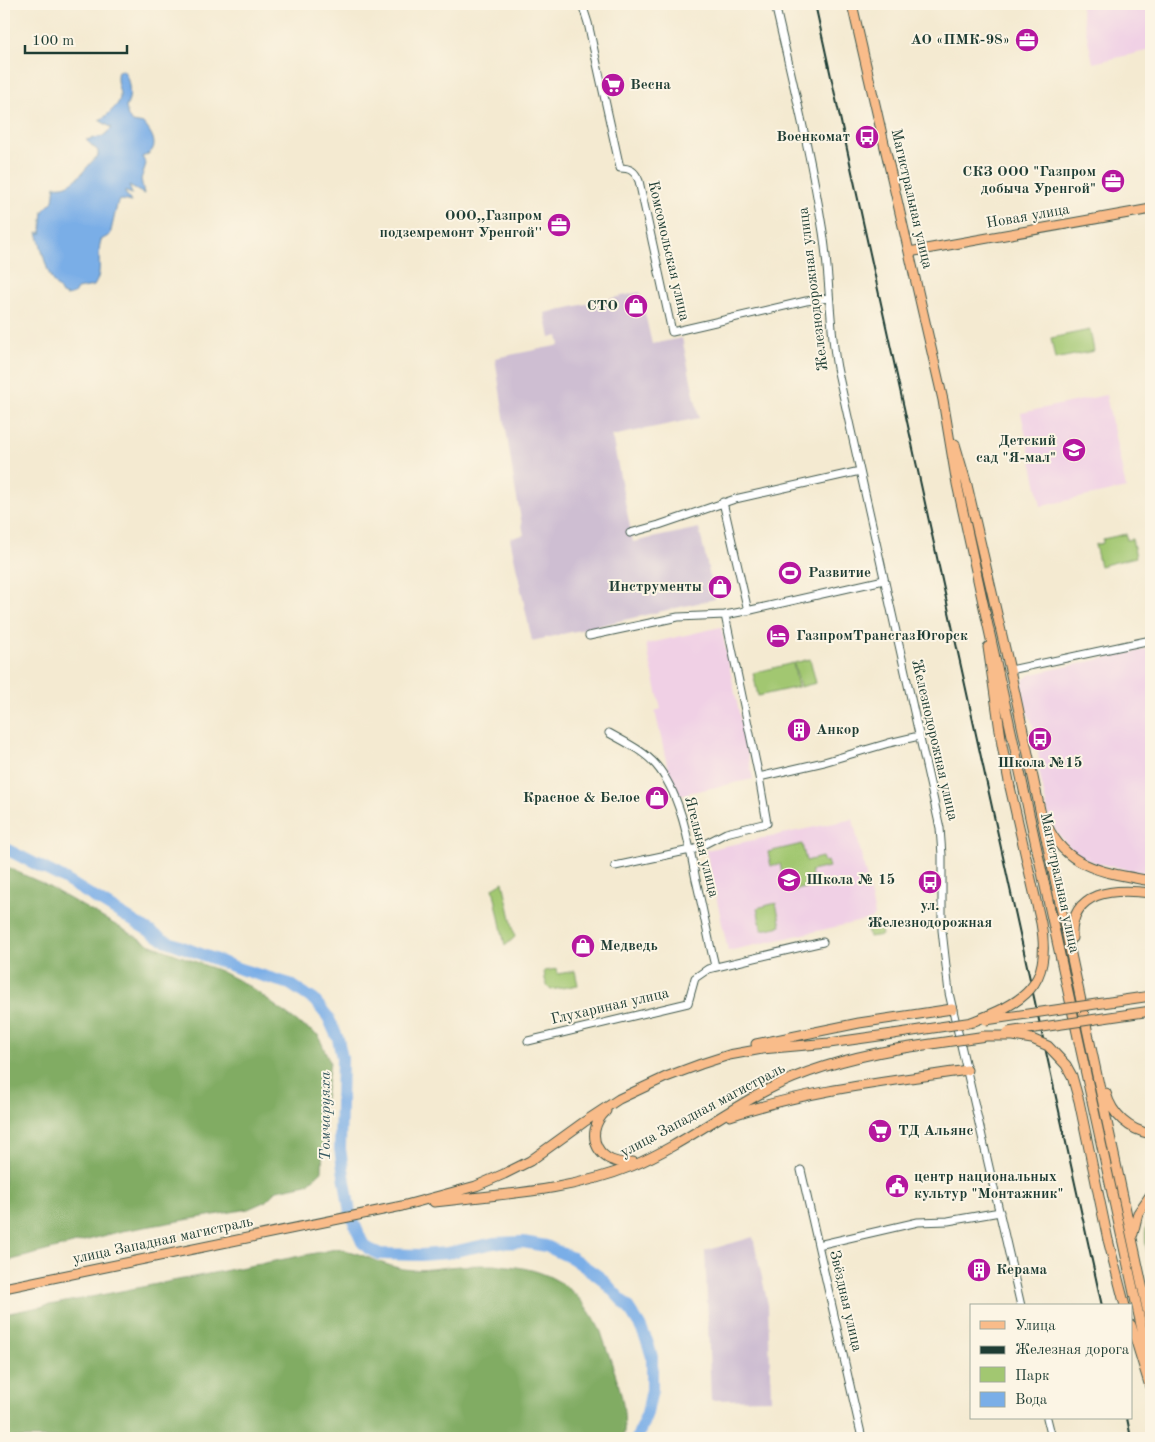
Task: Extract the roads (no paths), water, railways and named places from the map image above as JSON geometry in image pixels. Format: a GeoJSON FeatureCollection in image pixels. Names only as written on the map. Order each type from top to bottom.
{"type":"FeatureCollection","features":[{"type":"Feature","properties":{"kind":"main road","name":"Магистральная улица"},"geometry":{"type":"LineString","coordinates":[[852,4],[943,400],[965,521],[1151,1371]]}},
{"type":"Feature","properties":{"kind":"main road","name":"Новая улица"},"geometry":{"type":"LineString","coordinates":[[909,252],[1151,209]]}},
{"type":"Feature","properties":{"kind":"main road","name":"Магистральная улица"},"geometry":{"type":"LineString","coordinates":[[943,400],[967,485],[1010,670],[1151,1327]]}},
{"type":"Feature","properties":{"kind":"main road"},"geometry":{"type":"LineString","coordinates":[[965,521],[972,573],[987,644],[1010,787],[1044,944],[1038,978],[1030,989],[1016,1002],[969,1022]]}},
{"type":"Feature","properties":{"kind":"main road"},"geometry":{"type":"LineString","coordinates":[[1037,796],[1052,836],[1074,859],[1090,868],[1103,872],[1151,881]]}},
{"type":"Feature","properties":{"kind":"main road"},"geometry":{"type":"LineString","coordinates":[[1080,996],[1072,936],[1074,920],[1079,908],[1088,900],[1103,893],[1123,890],[1151,892]]}},
{"type":"Feature","properties":{"kind":"main road"},"geometry":{"type":"LineString","coordinates":[[969,1022],[1151,996]]}},
{"type":"Feature","properties":{"kind":"main road"},"geometry":{"type":"LineString","coordinates":[[683,1070],[724,1052],[747,1046],[859,1023],[952,1009]]}},
{"type":"Feature","properties":{"kind":"main road"},"geometry":{"type":"LineString","coordinates":[[981,1036],[1151,1011]]}},
{"type":"Feature","properties":{"kind":"main road","name":"улица Западная магистраль"},"geometry":{"type":"LineString","coordinates":[[4,1288],[402,1206],[476,1186],[530,1160],[589,1118],[620,1100],[683,1070],[729,1055],[762,1049],[829,1044],[969,1022]]}},
{"type":"Feature","properties":{"kind":"main road"},"geometry":{"type":"LineString","coordinates":[[1089,1035],[1112,1109],[1129,1126],[1151,1134]]}},
{"type":"Feature","properties":{"kind":"main road"},"geometry":{"type":"LineString","coordinates":[[981,1036],[1013,1036],[1032,1039],[1048,1046],[1066,1065],[1072,1076],[1108,1240],[1124,1304]]}},
{"type":"Feature","properties":{"kind":"main road","name":"улица Западная магистраль"},"geometry":{"type":"LineString","coordinates":[[402,1206],[548,1190],[600,1177],[648,1159],[768,1090],[791,1079],[846,1060],[897,1049],[981,1036]]}},
{"type":"Feature","properties":{"kind":"main road"},"geometry":{"type":"LineString","coordinates":[[713,1122],[752,1108],[822,1091],[866,1083],[967,1070]]}},
{"type":"Feature","properties":{"kind":"main road"},"geometry":{"type":"LineString","coordinates":[[620,1100],[603,1114],[597,1122],[595,1139],[598,1149],[606,1158],[619,1163],[631,1163],[648,1159]]}},
{"type":"Feature","properties":{"kind":"main road"},"geometry":{"type":"LineString","coordinates":[[1133,1244],[1133,1232],[1138,1213],[1151,1194]]}},
{"type":"Feature","properties":{"kind":"main road"},"geometry":{"type":"LineString","coordinates":[[1132,1328],[1151,1390]]}},
{"type":"Feature","properties":{"kind":"street","name":"Комсомольская улица"},"geometry":{"type":"LineString","coordinates":[[582,4],[588,23],[620,168],[629,168],[639,180],[672,332],[806,301],[828,298]]}},
{"type":"Feature","properties":{"kind":"street","name":"Железнодорожная улица"},"geometry":{"type":"LineString","coordinates":[[775,4],[820,213],[826,255],[831,334],[837,368],[941,836],[942,930],[945,969],[952,1009],[1021,1304]]}},
{"type":"Feature","properties":{"kind":"street"},"geometry":{"type":"LineString","coordinates":[[630,533],[659,525],[723,502],[860,470]]}},
{"type":"Feature","properties":{"kind":"street"},"geometry":{"type":"LineString","coordinates":[[723,502],[748,611]]}},
{"type":"Feature","properties":{"kind":"street"},"geometry":{"type":"LineString","coordinates":[[589,636],[678,617],[725,615],[748,611],[884,580]]}},
{"type":"Feature","properties":{"kind":"street"},"geometry":{"type":"LineString","coordinates":[[615,866],[701,847],[726,834],[767,823],[725,615]]}},
{"type":"Feature","properties":{"kind":"street"},"geometry":{"type":"LineString","coordinates":[[1010,670],[1151,640]]}},
{"type":"Feature","properties":{"kind":"street","name":"Ягельная улица"},"geometry":{"type":"LineString","coordinates":[[609,733],[649,758],[664,775],[676,801],[690,850],[715,966]]}},
{"type":"Feature","properties":{"kind":"street"},"geometry":{"type":"LineString","coordinates":[[758,777],[824,762],[919,736]]}},
{"type":"Feature","properties":{"kind":"street","name":"Глухариная улица"},"geometry":{"type":"LineString","coordinates":[[528,1041],[688,1003],[695,978],[703,971],[715,966],[823,942]]}},
{"type":"Feature","properties":{"kind":"street","name":"Звёздная улица"},"geometry":{"type":"LineString","coordinates":[[800,1170],[862,1438]]}},
{"type":"Feature","properties":{"kind":"street"},"geometry":{"type":"LineString","coordinates":[[818,1245],[918,1222],[948,1221],[1000,1212]]}},
{"type":"Feature","properties":{"kind":"street"},"geometry":{"type":"LineString","coordinates":[[1048,1420],[1052,1438]]}},
{"type":"Feature","properties":{"kind":"water"},"geometry":{"type":"Polygon","coordinates":[[[123,70],[129,88],[129,99],[126,107],[128,117],[133,122],[144,124],[151,133],[154,142],[152,151],[142,157],[146,164],[141,179],[144,194],[129,186],[132,194],[124,191],[131,202],[118,201],[110,235],[101,240],[97,281],[94,286],[77,289],[74,294],[67,296],[62,294],[51,278],[37,232],[41,234],[43,211],[53,201],[55,186],[62,186],[74,181],[98,156],[98,151],[86,140],[103,136],[112,128],[99,120],[117,105],[120,96],[117,82],[118,71],[123,70]]]}},
{"type":"Feature","properties":{"kind":"waterway","name":"Томчаруяха"},"geometry":{"type":"LineString","coordinates":[[4,848],[61,877],[164,940],[243,970],[290,984],[314,1000],[328,1017],[338,1039],[342,1058],[340,1149],[350,1213],[362,1242],[369,1249],[380,1254],[421,1255],[447,1253],[494,1243],[523,1242],[546,1246],[572,1258],[601,1278],[628,1307],[640,1326],[652,1357],[652,1390],[647,1413],[637,1438]]}},
{"type":"Feature","properties":{"kind":"railway"},"geometry":{"type":"LineString","coordinates":[[815,4],[1102,1304]]}},
{"type":"Feature","properties":{"kind":"railway"},"geometry":{"type":"LineString","coordinates":[[1127,1420],[1131,1438]]}},
{"type":"Feature","properties":{"kind":"place","name":"АО «ПМК-98»"},"geometry":{"type":"Point","coordinates":[1027,40]}},
{"type":"Feature","properties":{"kind":"place","name":"Весна"},"geometry":{"type":"Point","coordinates":[613,85]}},
{"type":"Feature","properties":{"kind":"place","name":"Военкомат"},"geometry":{"type":"Point","coordinates":[867,137]}},
{"type":"Feature","properties":{"kind":"place","name":"СКЗ ООО \"Газпром добыча Уренгой\""},"geometry":{"type":"Point","coordinates":[1113,181]}},
{"type":"Feature","properties":{"kind":"place","name":"ООО,,Газпром подземремонт Уренгой''"},"geometry":{"type":"Point","coordinates":[559,225]}},
{"type":"Feature","properties":{"kind":"place","name":"СТО"},"geometry":{"type":"Point","coordinates":[636,306]}},
{"type":"Feature","properties":{"kind":"place","name":"Детский сад \"Я-мал\""},"geometry":{"type":"Point","coordinates":[1074,450]}},
{"type":"Feature","properties":{"kind":"place","name":"Развитие"},"geometry":{"type":"Point","coordinates":[790,573]}},
{"type":"Feature","properties":{"kind":"place","name":"Инструменты"},"geometry":{"type":"Point","coordinates":[720,587]}},
{"type":"Feature","properties":{"kind":"place","name":"ГазпромТрансгазЮгорск"},"geometry":{"type":"Point","coordinates":[778,636]}},
{"type":"Feature","properties":{"kind":"place","name":"Анкор"},"geometry":{"type":"Point","coordinates":[799,730]}},
{"type":"Feature","properties":{"kind":"place","name":"Школа №15"},"geometry":{"type":"Point","coordinates":[1040,739]}},
{"type":"Feature","properties":{"kind":"place","name":"Красное & Белое"},"geometry":{"type":"Point","coordinates":[657,798]}},
{"type":"Feature","properties":{"kind":"place","name":"Школа № 15"},"geometry":{"type":"Point","coordinates":[789,880]}},
{"type":"Feature","properties":{"kind":"place","name":"ул. Железнодорожная"},"geometry":{"type":"Point","coordinates":[930,882]}},
{"type":"Feature","properties":{"kind":"place","name":"Медведь"},"geometry":{"type":"Point","coordinates":[583,946]}},
{"type":"Feature","properties":{"kind":"place","name":"ТД Альянс"},"geometry":{"type":"Point","coordinates":[880,1131]}},
{"type":"Feature","properties":{"kind":"place","name":"центр национальных культур \"Монтажник\""},"geometry":{"type":"Point","coordinates":[897,1186]}},
{"type":"Feature","properties":{"kind":"place","name":"Керама"},"geometry":{"type":"Point","coordinates":[979,1270]}}]}
